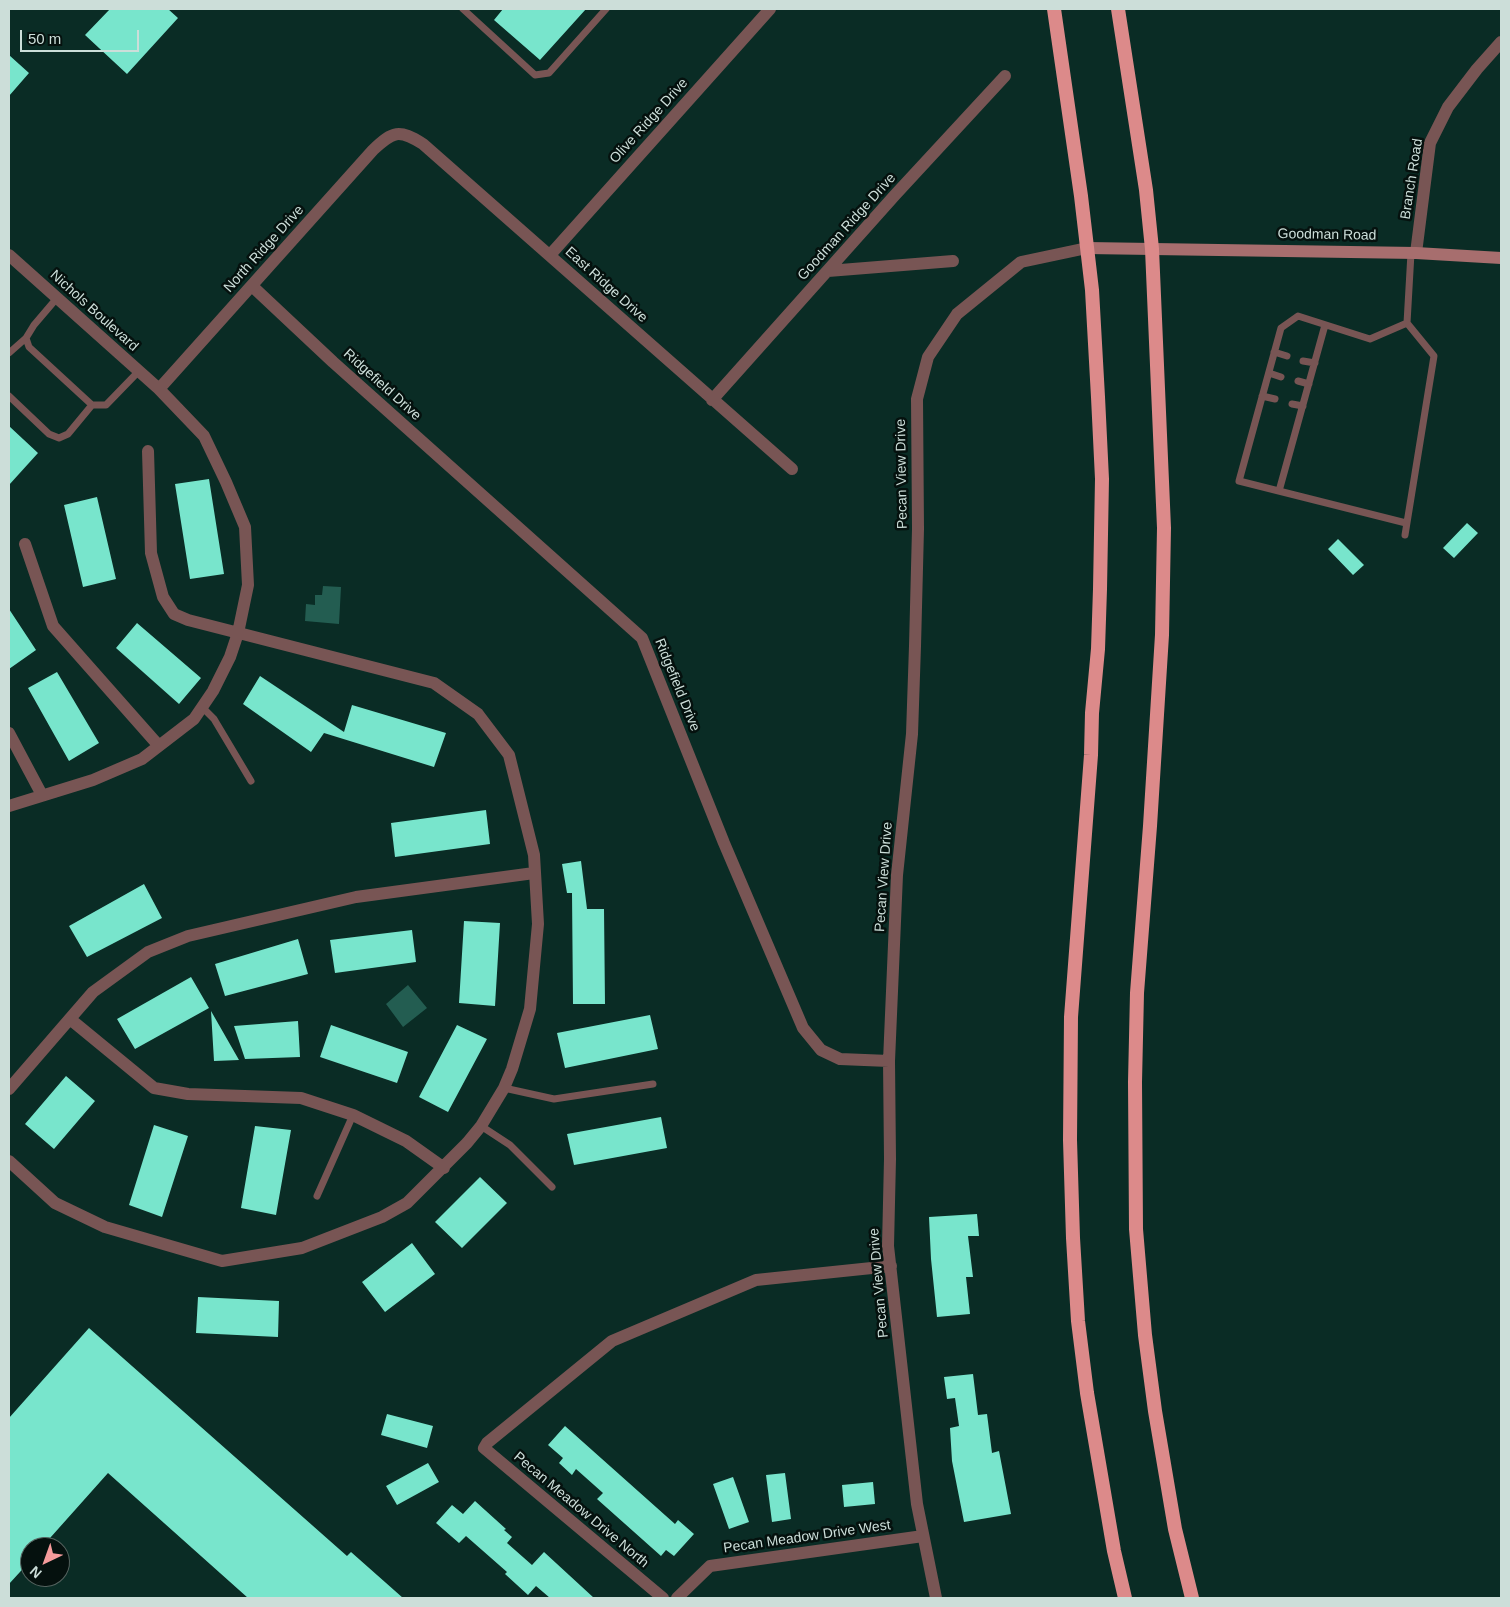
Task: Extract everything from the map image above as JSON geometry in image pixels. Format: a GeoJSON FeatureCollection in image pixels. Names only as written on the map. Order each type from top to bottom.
{"type":"FeatureCollection","features":[{"type":"Feature","properties":{"kind":"highway"},"geometry":{"type":"LineString","coordinates":[[1054,9],[1081,196],[1092,290],[1102,479],[1098,649],[1071,1017],[1070,1140],[1073,1238],[1078,1321],[1089,1403],[1114,1551],[1125,1598]]}},
{"type":"Feature","properties":{"kind":"highway"},"geometry":{"type":"LineString","coordinates":[[1118,9],[1146,190],[1152,249],[1164,528],[1162,635],[1137,993],[1135,1195],[1145,1335],[1155,1411],[1175,1529],[1192,1598]]}},
{"type":"Feature","properties":{"kind":"main road","name":"Goodman Road"},"geometry":{"type":"LineString","coordinates":[[1087,248],[1413,253],[1501,258]]}},
{"type":"Feature","properties":{"kind":"street","name":"Olive Ridge Drive"},"geometry":{"type":"LineString","coordinates":[[550,255],[770,9]]}},
{"type":"Feature","properties":{"kind":"street","name":"Branch Road"},"geometry":{"type":"LineString","coordinates":[[1413,253],[1430,143],[1448,107],[1476,69],[1501,42]]}},
{"type":"Feature","properties":{"kind":"street","name":"Goodman Ridge Drive"},"geometry":{"type":"LineString","coordinates":[[712,400],[895,195],[1005,76]]}},
{"type":"Feature","properties":{"kind":"street","name":"East Ridge Drive"},"geometry":{"type":"LineString","coordinates":[[395,134],[412,137],[423,144],[792,469]]}},
{"type":"Feature","properties":{"kind":"street","name":"North Ridge Drive"},"geometry":{"type":"LineString","coordinates":[[160,390],[373,150],[386,138],[395,134]]}},
{"type":"Feature","properties":{"kind":"street","name":"Pecan View Drive"},"geometry":{"type":"LineString","coordinates":[[936,1598],[917,1504],[888,1246],[890,1159],[889,1061],[898,875],[912,734],[914,685],[918,529],[917,399],[928,357],[958,314],[1021,262],[1087,248]]}},
{"type":"Feature","properties":{"kind":"street","name":"Nichols Boulevard"},"geometry":{"type":"LineString","coordinates":[[9,255],[160,390],[204,436],[226,482],[244,527],[248,585],[238,633],[230,657],[213,691],[194,719],[142,759],[93,780],[9,806]]}},
{"type":"Feature","properties":{"kind":"street"},"geometry":{"type":"LineString","coordinates":[[828,271],[953,261]]}},
{"type":"Feature","properties":{"kind":"street","name":"Ridgefield Drive"},"geometry":{"type":"LineString","coordinates":[[252,286],[369,394],[642,638],[724,843],[803,1028],[820,1050],[840,1059],[889,1061]]}},
{"type":"Feature","properties":{"kind":"street"},"geometry":{"type":"LineString","coordinates":[[9,1162],[55,1203],[105,1228],[222,1262],[302,1248],[382,1217],[408,1203],[467,1144],[481,1126],[504,1088],[512,1069],[530,1009],[538,924],[534,855],[509,755],[478,714],[434,683],[188,620],[174,614],[163,597],[151,553],[148,451]]}},
{"type":"Feature","properties":{"kind":"street"},"geometry":{"type":"LineString","coordinates":[[24,544],[53,626],[159,746]]}},
{"type":"Feature","properties":{"kind":"street"},"geometry":{"type":"LineString","coordinates":[[9,733],[42,795]]}},
{"type":"Feature","properties":{"kind":"street"},"geometry":{"type":"LineString","coordinates":[[9,1090],[93,992],[148,952],[188,936],[356,897],[534,873]]}},
{"type":"Feature","properties":{"kind":"street"},"geometry":{"type":"LineString","coordinates":[[70,1019],[154,1088],[188,1094],[301,1098],[353,1116],[406,1141],[444,1168]]}},
{"type":"Feature","properties":{"kind":"street","name":"Pecan Meadow Drive North"},"geometry":{"type":"LineString","coordinates":[[663,1598],[484,1448],[487,1443],[612,1341],[756,1280],[890,1266]]}},
{"type":"Feature","properties":{"kind":"street","name":"Pecan Meadow Drive West"},"geometry":{"type":"LineString","coordinates":[[677,1598],[710,1566],[923,1536]]}},
{"type":"Feature","properties":{"kind":"lane"},"geometry":{"type":"LineString","coordinates":[[463,9],[535,74],[549,73],[606,9]]}},
{"type":"Feature","properties":{"kind":"lane"},"geometry":{"type":"LineString","coordinates":[[1405,535],[1434,356],[1407,323],[1413,253]]}},
{"type":"Feature","properties":{"kind":"lane"},"geometry":{"type":"LineString","coordinates":[[9,353],[26,338],[34,325],[57,298]]}},
{"type":"Feature","properties":{"kind":"lane"},"geometry":{"type":"LineString","coordinates":[[1406,523],[1239,481],[1281,328],[1298,316],[1370,339],[1407,323]]}},
{"type":"Feature","properties":{"kind":"lane"},"geometry":{"type":"LineString","coordinates":[[1279,491],[1326,325]]}},
{"type":"Feature","properties":{"kind":"lane"},"geometry":{"type":"LineString","coordinates":[[26,338],[29,347],[92,405],[106,405],[139,371]]}},
{"type":"Feature","properties":{"kind":"lane"},"geometry":{"type":"LineString","coordinates":[[1274,352],[1287,356]]}},
{"type":"Feature","properties":{"kind":"lane"},"geometry":{"type":"LineString","coordinates":[[1303,361],[1315,362]]}},
{"type":"Feature","properties":{"kind":"lane"},"geometry":{"type":"LineString","coordinates":[[1269,373],[1281,378]]}},
{"type":"Feature","properties":{"kind":"lane"},"geometry":{"type":"LineString","coordinates":[[1298,381],[1309,384]]}},
{"type":"Feature","properties":{"kind":"lane"},"geometry":{"type":"LineString","coordinates":[[9,396],[48,434],[59,438],[68,434],[92,405]]}},
{"type":"Feature","properties":{"kind":"lane"},"geometry":{"type":"LineString","coordinates":[[1262,396],[1274,399]]}},
{"type":"Feature","properties":{"kind":"lane"},"geometry":{"type":"LineString","coordinates":[[1292,404],[1302,406]]}},
{"type":"Feature","properties":{"kind":"lane"},"geometry":{"type":"LineString","coordinates":[[202,706],[214,719],[251,781]]}},
{"type":"Feature","properties":{"kind":"lane"},"geometry":{"type":"LineString","coordinates":[[504,1088],[554,1099],[653,1084]]}},
{"type":"Feature","properties":{"kind":"lane"},"geometry":{"type":"LineString","coordinates":[[318,1196],[353,1116]]}},
{"type":"Feature","properties":{"kind":"lane"},"geometry":{"type":"LineString","coordinates":[[481,1126],[510,1146],[552,1187]]}},
{"type":"Feature","properties":{"kind":"shaded area"},"geometry":{"type":"Polygon","coordinates":[[[323,586],[341,587],[339,624],[305,621],[306,604],[315,605],[315,595],[322,595],[323,586]]]}},
{"type":"Feature","properties":{"kind":"shaded area"},"geometry":{"type":"Polygon","coordinates":[[[408,985],[427,1008],[403,1027],[386,1004],[408,985]]]}},
{"type":"Feature","properties":{"kind":"building"},"geometry":{"type":"Polygon","coordinates":[[[110,9],[168,9],[178,18],[127,74],[85,35],[110,9]]]}},
{"type":"Feature","properties":{"kind":"building"},"geometry":{"type":"Polygon","coordinates":[[[503,9],[586,9],[540,60],[494,20],[503,9]]]}},
{"type":"Feature","properties":{"kind":"building"},"geometry":{"type":"Polygon","coordinates":[[[9,55],[29,73],[9,96],[9,55]]]}},
{"type":"Feature","properties":{"kind":"building"},"geometry":{"type":"Polygon","coordinates":[[[9,426],[38,453],[9,485],[9,426]]]}},
{"type":"Feature","properties":{"kind":"building"},"geometry":{"type":"Polygon","coordinates":[[[209,479],[224,574],[190,579],[175,484],[209,479]]]}},
{"type":"Feature","properties":{"kind":"building"},"geometry":{"type":"Polygon","coordinates":[[[97,497],[116,579],[83,587],[64,505],[97,497]]]}},
{"type":"Feature","properties":{"kind":"building"},"geometry":{"type":"Polygon","coordinates":[[[1467,523],[1478,533],[1454,558],[1443,548],[1467,523]]]}},
{"type":"Feature","properties":{"kind":"building"},"geometry":{"type":"Polygon","coordinates":[[[1338,539],[1364,565],[1353,575],[1328,549],[1338,539]]]}},
{"type":"Feature","properties":{"kind":"building"},"geometry":{"type":"Polygon","coordinates":[[[9,609],[36,650],[9,669],[9,609]]]}},
{"type":"Feature","properties":{"kind":"building"},"geometry":{"type":"Polygon","coordinates":[[[137,623],[201,678],[179,704],[116,648],[137,623]]]}},
{"type":"Feature","properties":{"kind":"building"},"geometry":{"type":"Polygon","coordinates":[[[57,672],[99,743],[69,761],[28,688],[57,672]]]}},
{"type":"Feature","properties":{"kind":"building"},"geometry":{"type":"Polygon","coordinates":[[[260,676],[344,732],[352,705],[446,733],[434,767],[324,733],[311,752],[243,704],[260,676]]]}},
{"type":"Feature","properties":{"kind":"building"},"geometry":{"type":"Polygon","coordinates":[[[486,810],[490,844],[395,857],[391,823],[486,810]]]}},
{"type":"Feature","properties":{"kind":"building"},"geometry":{"type":"Polygon","coordinates":[[[581,861],[587,909],[604,909],[605,1004],[573,1004],[572,893],[567,893],[562,864],[581,861]]]}},
{"type":"Feature","properties":{"kind":"building"},"geometry":{"type":"Polygon","coordinates":[[[144,884],[162,918],[87,957],[69,926],[144,884]]]}},
{"type":"Feature","properties":{"kind":"building"},"geometry":{"type":"Polygon","coordinates":[[[464,921],[500,923],[495,1006],[459,1003],[464,921]]]}},
{"type":"Feature","properties":{"kind":"building"},"geometry":{"type":"Polygon","coordinates":[[[412,930],[416,962],[335,973],[330,940],[412,930]]]}},
{"type":"Feature","properties":{"kind":"building"},"geometry":{"type":"Polygon","coordinates":[[[298,939],[308,974],[225,996],[215,964],[298,939]]]}},
{"type":"Feature","properties":{"kind":"building"},"geometry":{"type":"Polygon","coordinates":[[[191,977],[209,1008],[135,1049],[117,1019],[191,977]]]}},
{"type":"Feature","properties":{"kind":"building"},"geometry":{"type":"Polygon","coordinates":[[[211,1011],[239,1060],[214,1061],[211,1011]]]}},
{"type":"Feature","properties":{"kind":"building"},"geometry":{"type":"Polygon","coordinates":[[[650,1015],[658,1049],[565,1068],[557,1033],[650,1015]]]}},
{"type":"Feature","properties":{"kind":"building"},"geometry":{"type":"Polygon","coordinates":[[[298,1021],[300,1057],[245,1059],[234,1026],[298,1021]]]}},
{"type":"Feature","properties":{"kind":"building"},"geometry":{"type":"Polygon","coordinates":[[[331,1025],[408,1052],[397,1083],[320,1057],[331,1025]]]}},
{"type":"Feature","properties":{"kind":"building"},"geometry":{"type":"Polygon","coordinates":[[[457,1025],[487,1039],[448,1112],[419,1097],[457,1025]]]}},
{"type":"Feature","properties":{"kind":"building"},"geometry":{"type":"Polygon","coordinates":[[[66,1076],[95,1101],[54,1149],[25,1124],[66,1076]]]}},
{"type":"Feature","properties":{"kind":"building"},"geometry":{"type":"Polygon","coordinates":[[[661,1117],[667,1148],[574,1165],[567,1134],[661,1117]]]}},
{"type":"Feature","properties":{"kind":"building"},"geometry":{"type":"Polygon","coordinates":[[[154,1125],[188,1136],[162,1217],[129,1205],[154,1125]]]}},
{"type":"Feature","properties":{"kind":"building"},"geometry":{"type":"Polygon","coordinates":[[[255,1126],[291,1130],[276,1215],[241,1208],[255,1126]]]}},
{"type":"Feature","properties":{"kind":"building"},"geometry":{"type":"Polygon","coordinates":[[[480,1177],[507,1203],[462,1248],[435,1222],[480,1177]]]}},
{"type":"Feature","properties":{"kind":"building"},"geometry":{"type":"Polygon","coordinates":[[[977,1214],[979,1236],[968,1236],[973,1277],[966,1277],[970,1314],[937,1317],[929,1217],[977,1214]]]}},
{"type":"Feature","properties":{"kind":"building"},"geometry":{"type":"Polygon","coordinates":[[[412,1243],[435,1274],[385,1312],[362,1282],[412,1243]]]}},
{"type":"Feature","properties":{"kind":"building"},"geometry":{"type":"Polygon","coordinates":[[[198,1297],[279,1301],[278,1337],[196,1333],[198,1297]]]}},
{"type":"Feature","properties":{"kind":"building"},"geometry":{"type":"Polygon","coordinates":[[[89,1328],[347,1556],[351,1552],[403,1598],[248,1598],[108,1473],[51,1537],[20,1537],[20,1572],[9,1584],[9,1418],[89,1328]]]}},
{"type":"Feature","properties":{"kind":"building"},"geometry":{"type":"Polygon","coordinates":[[[973,1374],[978,1415],[987,1414],[992,1453],[999,1451],[1011,1514],[964,1522],[952,1461],[950,1428],[959,1426],[955,1398],[947,1399],[944,1377],[973,1374]]]}},
{"type":"Feature","properties":{"kind":"building"},"geometry":{"type":"Polygon","coordinates":[[[387,1414],[433,1426],[427,1448],[381,1435],[387,1414]]]}},
{"type":"Feature","properties":{"kind":"building"},"geometry":{"type":"Polygon","coordinates":[[[565,1426],[675,1524],[678,1520],[694,1534],[674,1556],[666,1550],[661,1556],[597,1499],[603,1493],[576,1469],[572,1475],[559,1463],[563,1458],[548,1445],[565,1426]]]}},
{"type":"Feature","properties":{"kind":"building"},"geometry":{"type":"Polygon","coordinates":[[[428,1463],[439,1482],[397,1505],[386,1486],[428,1463]]]}},
{"type":"Feature","properties":{"kind":"building"},"geometry":{"type":"Polygon","coordinates":[[[785,1473],[791,1519],[772,1522],[766,1475],[785,1473]]]}},
{"type":"Feature","properties":{"kind":"building"},"geometry":{"type":"Polygon","coordinates":[[[733,1477],[749,1522],[729,1529],[713,1484],[733,1477]]]}},
{"type":"Feature","properties":{"kind":"building"},"geometry":{"type":"Polygon","coordinates":[[[873,1482],[875,1504],[844,1507],[842,1485],[873,1482]]]}},
{"type":"Feature","properties":{"kind":"building"},"geometry":{"type":"Polygon","coordinates":[[[475,1501],[506,1529],[504,1530],[512,1537],[507,1543],[532,1565],[544,1552],[594,1598],[550,1598],[536,1586],[528,1595],[505,1574],[507,1572],[466,1536],[459,1543],[436,1523],[452,1505],[463,1514],[475,1501]]]}}]}
